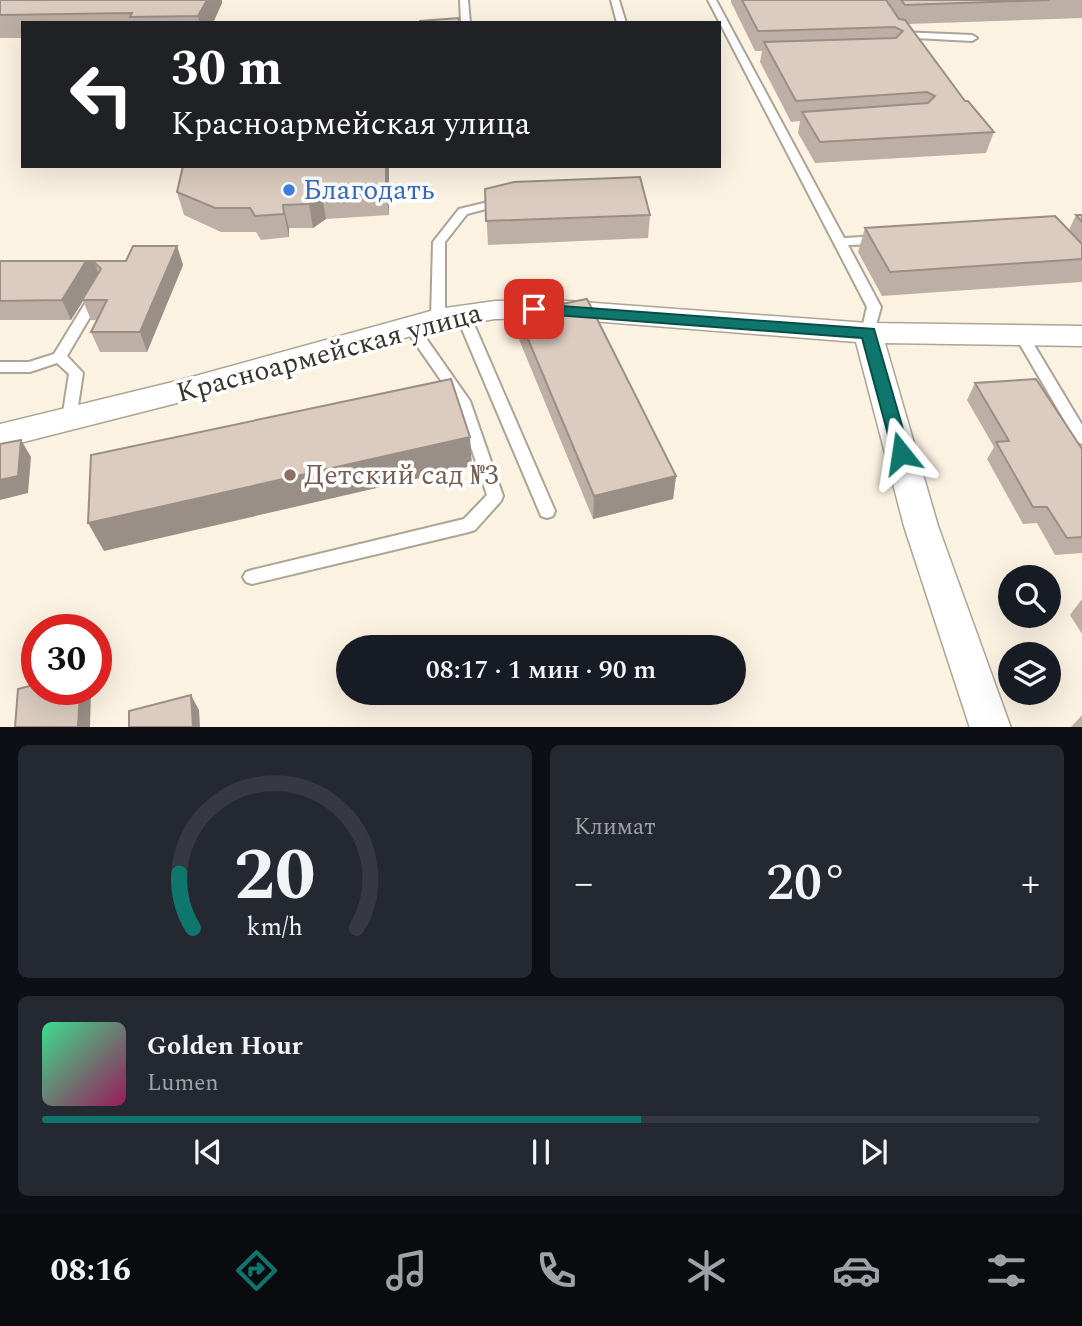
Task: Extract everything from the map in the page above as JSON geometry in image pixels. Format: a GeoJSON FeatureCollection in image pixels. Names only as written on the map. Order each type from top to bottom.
{"type":"FeatureCollection","features":[{"type":"Feature","properties":{"kind":"street","name":"Красноармейская улица"},"geometry":{"type":"LineString","coordinates":[[0,436],[181,391],[438,320],[495,310],[554,309],[868,333],[1082,336]]}},
{"type":"Feature","properties":{"kind":"street"},"geometry":{"type":"LineString","coordinates":[[868,333],[921,526],[991,727]]}},
{"type":"Feature","properties":{"kind":"lane"},"geometry":{"type":"LineString","coordinates":[[464,0],[466,21]]}},
{"type":"Feature","properties":{"kind":"lane"},"geometry":{"type":"LineString","coordinates":[[615,0],[621,21]]}},
{"type":"Feature","properties":{"kind":"lane"},"geometry":{"type":"LineString","coordinates":[[712,0],[874,307],[868,333]]}},
{"type":"Feature","properties":{"kind":"lane"},"geometry":{"type":"LineString","coordinates":[[893,26],[899,35],[972,38]]}},
{"type":"Feature","properties":{"kind":"lane"},"geometry":{"type":"LineString","coordinates":[[742,57],[756,57]]}},
{"type":"Feature","properties":{"kind":"lane"},"geometry":{"type":"LineString","coordinates":[[779,128],[792,127]]}},
{"type":"Feature","properties":{"kind":"lane"},"geometry":{"type":"LineString","coordinates":[[252,578],[469,525],[495,496],[438,320],[439,242],[463,211],[510,200]]}},
{"type":"Feature","properties":{"kind":"lane"},"geometry":{"type":"LineString","coordinates":[[839,242],[895,239]]}},
{"type":"Feature","properties":{"kind":"lane"},"geometry":{"type":"LineString","coordinates":[[0,367],[30,367],[59,357],[101,287]]}},
{"type":"Feature","properties":{"kind":"lane"},"geometry":{"type":"LineString","coordinates":[[438,320],[547,511]]}},
{"type":"Feature","properties":{"kind":"lane"},"geometry":{"type":"LineString","coordinates":[[1022,336],[1082,438]]}},
{"type":"Feature","properties":{"kind":"lane"},"geometry":{"type":"LineString","coordinates":[[59,357],[76,373],[69,419]]}},
{"type":"Feature","properties":{"kind":"building"},"geometry":{"type":"Polygon","coordinates":[[[0,0],[207,0],[198,16],[130,17],[132,13],[0,15],[0,0]]]}},
{"type":"Feature","properties":{"kind":"building"},"geometry":{"type":"Polygon","coordinates":[[[742,0],[886,0],[899,19],[905,20],[965,101],[968,101],[994,132],[820,142],[802,112],[928,103],[935,96],[927,92],[796,101],[764,42],[896,38],[903,31],[895,27],[758,31],[742,0]]]}},
{"type":"Feature","properties":{"kind":"building"},"geometry":{"type":"Polygon","coordinates":[[[901,0],[1050,0],[905,5],[901,0]]]}},
{"type":"Feature","properties":{"kind":"building"},"geometry":{"type":"Polygon","coordinates":[[[459,18],[459,21],[420,21],[459,18]]]}},
{"type":"Feature","properties":{"kind":"building"},"geometry":{"type":"Polygon","coordinates":[[[183,168],[386,168],[386,191],[322,196],[309,204],[283,205],[284,214],[255,216],[250,208],[215,208],[177,192],[183,168]]]}},
{"type":"Feature","properties":{"kind":"building"},"geometry":{"type":"Polygon","coordinates":[[[640,177],[650,215],[486,221],[485,189],[514,182],[640,177]]]}},
{"type":"Feature","properties":{"kind":"building"},"geometry":{"type":"Polygon","coordinates":[[[1055,216],[1082,244],[1082,259],[890,272],[865,228],[1055,216]]]}},
{"type":"Feature","properties":{"kind":"building"},"geometry":{"type":"Polygon","coordinates":[[[133,246],[177,246],[140,332],[91,332],[107,300],[82,300],[101,269],[94,262],[85,263],[62,300],[0,301],[0,261],[126,261],[133,246]]]}},
{"type":"Feature","properties":{"kind":"building"},"geometry":{"type":"Polygon","coordinates":[[[587,299],[676,476],[594,496],[517,313],[587,299]]]}},
{"type":"Feature","properties":{"kind":"building"},"geometry":{"type":"Polygon","coordinates":[[[451,379],[470,437],[88,523],[91,455],[451,379]]]}},
{"type":"Feature","properties":{"kind":"building"},"geometry":{"type":"Polygon","coordinates":[[[1036,379],[1082,449],[1082,537],[1067,538],[1047,507],[1033,507],[996,442],[1009,441],[975,383],[1036,379]]]}},
{"type":"Feature","properties":{"kind":"building"},"geometry":{"type":"Polygon","coordinates":[[[21,440],[18,476],[0,480],[0,444],[21,440]]]}},
{"type":"Feature","properties":{"kind":"building"},"geometry":{"type":"Polygon","coordinates":[[[21,688],[21,705],[79,705],[78,727],[15,727],[18,689],[21,688]]]}},
{"type":"Feature","properties":{"kind":"building"},"geometry":{"type":"Polygon","coordinates":[[[191,695],[193,727],[129,727],[129,711],[191,695]]]}},
{"type":"Feature","properties":{"kind":"place","name":"Благодать"},"geometry":{"type":"Point","coordinates":[289,190]}},
{"type":"Feature","properties":{"kind":"place","name":"Детский сад №3"},"geometry":{"type":"Point","coordinates":[290,475]}},
{"type":"Feature","properties":{"kind":"route"},"geometry":{"type":"LineString","coordinates":[[534,309],[868,333],[901,453]]}}]}
